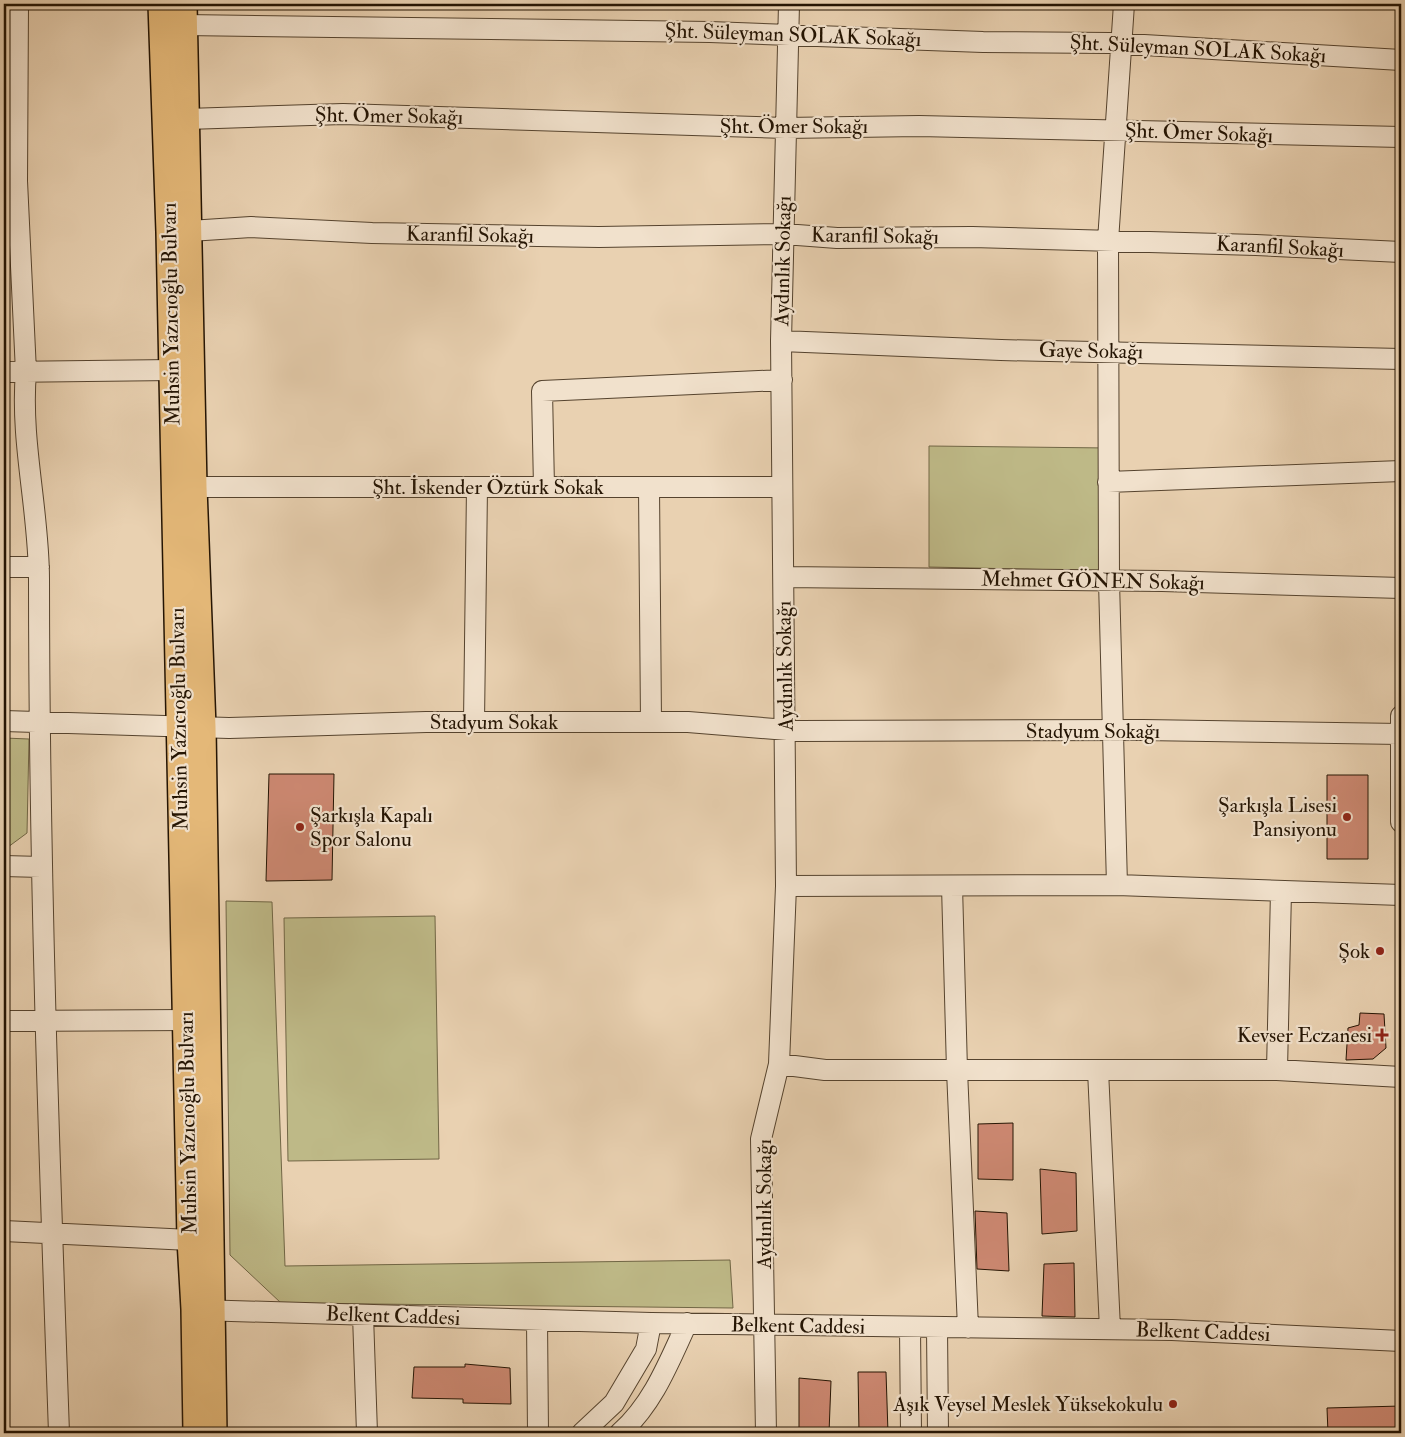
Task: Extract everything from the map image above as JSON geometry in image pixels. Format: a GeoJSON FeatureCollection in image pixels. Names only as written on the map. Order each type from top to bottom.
{"type":"FeatureCollection","features":[{"type":"Feature","properties":{"kind":"main road","name":"Muhsin Yazıcıoğlu Bulvarı"},"geometry":{"type":"LineString","coordinates":[[161,4],[180,231],[194,487],[187,1020],[190,1240],[203,1310],[196,1433]]}},
{"type":"Feature","properties":{"kind":"main road","name":"Muhsin Yazıcıoğlu Bulvarı"},"geometry":{"type":"LineString","coordinates":[[184,15],[187,119],[172,370],[191,727],[203,1310],[214,1433]]}},
{"type":"Feature","properties":{"kind":"street"},"geometry":{"type":"LineString","coordinates":[[18,4],[17,181],[12,222],[26,372],[23,403],[39,567],[39,722],[44,1022],[59,1433]]}},
{"type":"Feature","properties":{"kind":"street","name":"Aydınlık Sokağı"},"geometry":{"type":"LineString","coordinates":[[766,1433],[761,1139],[779,1064],[786,886],[781,341],[789,4]]}},
{"type":"Feature","properties":{"kind":"street"},"geometry":{"type":"LineString","coordinates":[[1117,886],[1111,731],[1108,241],[1124,4]]}},
{"type":"Feature","properties":{"kind":"street","name":"Şht. Süleyman SOLAK Sokağı"},"geometry":{"type":"LineString","coordinates":[[184,15],[1122,44],[1401,60]]}},
{"type":"Feature","properties":{"kind":"street","name":"Şht. Ömer Sokağı"},"geometry":{"type":"LineString","coordinates":[[187,119],[343,114],[785,128],[919,126],[1401,137]]}},
{"type":"Feature","properties":{"kind":"street","name":"Karanfil Sokağı"},"geometry":{"type":"LineString","coordinates":[[180,231],[251,228],[372,233],[599,237],[784,234],[837,238],[972,237],[1256,244],[1401,252]]}},
{"type":"Feature","properties":{"kind":"street","name":"Gaye Sokağı"},"geometry":{"type":"LineString","coordinates":[[781,341],[1401,359]]}},
{"type":"Feature","properties":{"kind":"street"},"geometry":{"type":"LineString","coordinates":[[4,372],[172,370]]}},
{"type":"Feature","properties":{"kind":"street"},"geometry":{"type":"LineString","coordinates":[[544,487],[542,391],[782,380]]}},
{"type":"Feature","properties":{"kind":"street"},"geometry":{"type":"LineString","coordinates":[[1108,482],[1401,471]]}},
{"type":"Feature","properties":{"kind":"street","name":"Şht. İskender Öztürk Sokak"},"geometry":{"type":"LineString","coordinates":[[194,487],[781,487]]}},
{"type":"Feature","properties":{"kind":"street"},"geometry":{"type":"LineString","coordinates":[[474,722],[477,487]]}},
{"type":"Feature","properties":{"kind":"street"},"geometry":{"type":"LineString","coordinates":[[649,487],[651,722]]}},
{"type":"Feature","properties":{"kind":"street"},"geometry":{"type":"LineString","coordinates":[[4,567],[39,567]]}},
{"type":"Feature","properties":{"kind":"street","name":"Mehmet GÖNEN Sokağı"},"geometry":{"type":"LineString","coordinates":[[784,577],[1109,581],[1401,588]]}},
{"type":"Feature","properties":{"kind":"street","name":"Stadyum Sokak"},"geometry":{"type":"LineString","coordinates":[[4,721],[191,727],[474,722],[688,722],[786,729]]}},
{"type":"Feature","properties":{"kind":"street"},"geometry":{"type":"LineString","coordinates":[[1401,728],[1401,822]]}},
{"type":"Feature","properties":{"kind":"street","name":"Stadyum Sokağı"},"geometry":{"type":"LineString","coordinates":[[786,729],[800,731],[1111,731],[1401,728]]}},
{"type":"Feature","properties":{"kind":"street"},"geometry":{"type":"LineString","coordinates":[[4,866],[41,867]]}},
{"type":"Feature","properties":{"kind":"street"},"geometry":{"type":"LineString","coordinates":[[786,886],[1117,886],[1401,894]]}},
{"type":"Feature","properties":{"kind":"street"},"geometry":{"type":"LineString","coordinates":[[952,886],[957,1070],[968,1328]]}},
{"type":"Feature","properties":{"kind":"street"},"geometry":{"type":"LineString","coordinates":[[1276,1070],[1282,891]]}},
{"type":"Feature","properties":{"kind":"street"},"geometry":{"type":"LineString","coordinates":[[4,1022],[187,1020]]}},
{"type":"Feature","properties":{"kind":"street"},"geometry":{"type":"LineString","coordinates":[[779,1064],[825,1070],[1276,1070],[1401,1077]]}},
{"type":"Feature","properties":{"kind":"street"},"geometry":{"type":"LineString","coordinates":[[1098,1070],[1110,1329]]}},
{"type":"Feature","properties":{"kind":"street"},"geometry":{"type":"LineString","coordinates":[[4,1231],[190,1240]]}},
{"type":"Feature","properties":{"kind":"street","name":"Belkent Caddesi"},"geometry":{"type":"LineString","coordinates":[[203,1310],[765,1326],[1172,1330],[1401,1341]]}},
{"type":"Feature","properties":{"kind":"street"},"geometry":{"type":"LineString","coordinates":[[363,1315],[367,1433]]}},
{"type":"Feature","properties":{"kind":"street"},"geometry":{"type":"LineString","coordinates":[[537,1320],[538,1433]]}},
{"type":"Feature","properties":{"kind":"street"},"geometry":{"type":"LineString","coordinates":[[582,1433],[614,1403],[646,1349],[652,1323]]}},
{"type":"Feature","properties":{"kind":"street"},"geometry":{"type":"LineString","coordinates":[[629,1429],[661,1379],[686,1323]]}},
{"type":"Feature","properties":{"kind":"street"},"geometry":{"type":"LineString","coordinates":[[910,1328],[911,1433]]}},
{"type":"Feature","properties":{"kind":"street"},"geometry":{"type":"LineString","coordinates":[[937,1328],[938,1433]]}},
{"type":"Feature","properties":{"kind":"shaded area"},"geometry":{"type":"Polygon","coordinates":[[[929,446],[1109,448],[1110,571],[929,567],[929,446]]]}},
{"type":"Feature","properties":{"kind":"shaded area"},"geometry":{"type":"Polygon","coordinates":[[[4,738],[29,739],[27,833],[4,850],[4,738]]]}},
{"type":"Feature","properties":{"kind":"shaded area"},"geometry":{"type":"Polygon","coordinates":[[[226,901],[272,902],[285,1266],[730,1260],[733,1308],[281,1303],[230,1255],[226,901]]]}},
{"type":"Feature","properties":{"kind":"shaded area"},"geometry":{"type":"Polygon","coordinates":[[[435,916],[439,1159],[288,1161],[284,918],[435,916]]]}},
{"type":"Feature","properties":{"kind":"building","name":"Şarkışla Kapalı Spor Salonu"},"geometry":{"type":"Polygon","coordinates":[[[269,774],[334,774],[332,880],[266,881],[269,774]]]}},
{"type":"Feature","properties":{"kind":"building","name":"Şarkışla Lisesi Pansiyonu"},"geometry":{"type":"Polygon","coordinates":[[[1327,775],[1368,775],[1368,859],[1327,859],[1327,775]]]}},
{"type":"Feature","properties":{"kind":"building"},"geometry":{"type":"Polygon","coordinates":[[[1360,1013],[1384,1014],[1386,1048],[1373,1059],[1346,1060],[1348,1028],[1359,1025],[1360,1013]]]}},
{"type":"Feature","properties":{"kind":"building"},"geometry":{"type":"Polygon","coordinates":[[[1013,1123],[1013,1180],[978,1179],[978,1124],[1013,1123]]]}},
{"type":"Feature","properties":{"kind":"building"},"geometry":{"type":"Polygon","coordinates":[[[1040,1169],[1076,1173],[1077,1231],[1042,1234],[1040,1169]]]}},
{"type":"Feature","properties":{"kind":"building"},"geometry":{"type":"Polygon","coordinates":[[[975,1211],[1007,1213],[1009,1271],[977,1269],[975,1211]]]}},
{"type":"Feature","properties":{"kind":"building"},"geometry":{"type":"Polygon","coordinates":[[[1074,1263],[1075,1317],[1042,1316],[1044,1264],[1074,1263]]]}},
{"type":"Feature","properties":{"kind":"building"},"geometry":{"type":"Polygon","coordinates":[[[465,1364],[510,1368],[511,1404],[463,1403],[463,1399],[412,1398],[414,1367],[465,1367],[465,1364]]]}},
{"type":"Feature","properties":{"kind":"building"},"geometry":{"type":"Polygon","coordinates":[[[858,1372],[886,1372],[888,1433],[859,1433],[858,1372]]]}},
{"type":"Feature","properties":{"kind":"building"},"geometry":{"type":"Polygon","coordinates":[[[799,1378],[831,1381],[829,1433],[799,1433],[799,1378]]]}},
{"type":"Feature","properties":{"kind":"building"},"geometry":{"type":"Polygon","coordinates":[[[1401,1406],[1401,1433],[1328,1433],[1327,1408],[1401,1406]]]}},
{"type":"Feature","properties":{"kind":"place","name":"Şarkışla Lisesi Pansiyonu"},"geometry":{"type":"Point","coordinates":[1347,817]}},
{"type":"Feature","properties":{"kind":"place","name":"Şarkışla Kapalı Spor Salonu"},"geometry":{"type":"Point","coordinates":[300,827]}},
{"type":"Feature","properties":{"kind":"place","name":"Şok"},"geometry":{"type":"Point","coordinates":[1380,951]}},
{"type":"Feature","properties":{"kind":"place","name":"Kevser Eczanesi"},"geometry":{"type":"Point","coordinates":[1382,1035]}},
{"type":"Feature","properties":{"kind":"place","name":"Aşık Veysel Meslek Yüksekokulu"},"geometry":{"type":"Point","coordinates":[1173,1404]}}]}
